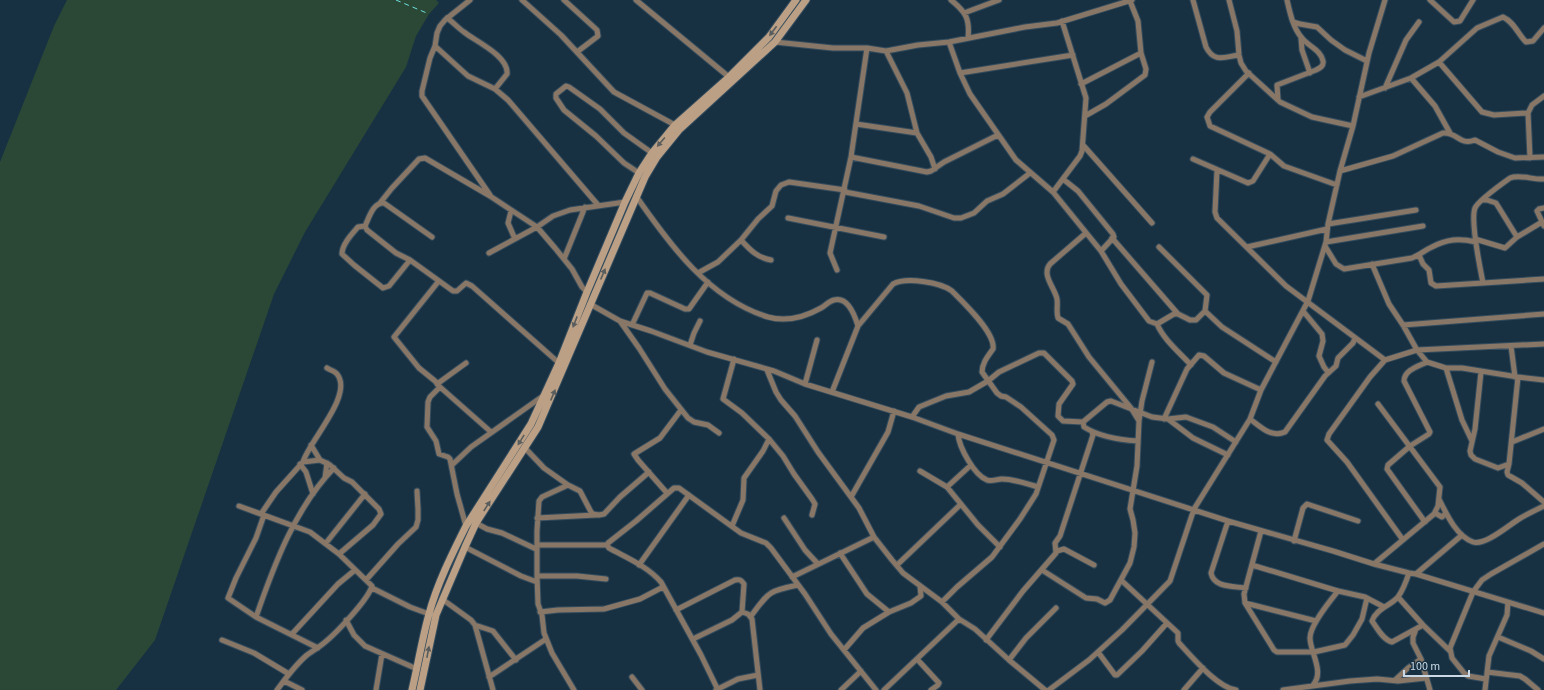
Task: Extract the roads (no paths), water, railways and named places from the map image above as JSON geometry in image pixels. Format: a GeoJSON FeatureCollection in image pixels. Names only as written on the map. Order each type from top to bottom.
{"type":"FeatureCollection","features":[{"type":"Feature","properties":{"kind":"street"},"geometry":{"type":"LineString","coordinates":[[470,0],[447,18],[440,26],[430,58],[422,96],[490,196]]}},
{"type":"Feature","properties":{"kind":"street"},"geometry":{"type":"LineString","coordinates":[[522,0],[577,52],[614,92],[675,125]]}},
{"type":"Feature","properties":{"kind":"street"},"geometry":{"type":"LineString","coordinates":[[564,0],[597,30],[598,33],[598,36],[577,52]]}},
{"type":"Feature","properties":{"kind":"street"},"geometry":{"type":"LineString","coordinates":[[636,0],[729,77]]}},
{"type":"Feature","properties":{"kind":"street"},"geometry":{"type":"LineString","coordinates":[[412,690],[429,614],[439,585],[466,526],[531,424],[559,363],[587,292],[625,202],[639,173],[652,153],[675,125],[729,77],[769,37],[796,0]]}},
{"type":"Feature","properties":{"kind":"street"},"geometry":{"type":"LineString","coordinates":[[420,690],[434,624],[442,599],[476,523],[538,427],[645,177],[657,157],[679,130],[775,42],[806,0]]}},
{"type":"Feature","properties":{"kind":"street"},"geometry":{"type":"LineString","coordinates":[[951,0],[964,13],[969,23],[968,38]]}},
{"type":"Feature","properties":{"kind":"street"},"geometry":{"type":"LineString","coordinates":[[964,13],[999,0]]}},
{"type":"Feature","properties":{"kind":"street"},"geometry":{"type":"LineString","coordinates":[[775,42],[833,48],[867,48],[886,51],[918,45],[949,42],[1062,21],[1131,0],[1138,21],[1141,53],[1146,69],[1143,77],[1106,104],[1085,116]]}},
{"type":"Feature","properties":{"kind":"street"},"geometry":{"type":"LineString","coordinates":[[1192,0],[1209,54],[1218,58],[1238,55]]}},
{"type":"Feature","properties":{"kind":"street"},"geometry":{"type":"LineString","coordinates":[[1229,0],[1238,38],[1238,55],[1241,63],[1249,73],[1278,100],[1312,117],[1353,126]]}},
{"type":"Feature","properties":{"kind":"street"},"geometry":{"type":"LineString","coordinates":[[1287,0],[1293,22],[1301,38],[1302,50],[1310,73]]}},
{"type":"Feature","properties":{"kind":"street"},"geometry":{"type":"LineString","coordinates":[[1049,690],[1098,652],[1170,581],[1194,510],[1250,419],[1260,390],[1308,301],[1326,244],[1328,227],[1340,171],[1353,126],[1367,61],[1385,0]]}},
{"type":"Feature","properties":{"kind":"street"},"geometry":{"type":"LineString","coordinates":[[1430,0],[1454,22],[1457,22],[1474,0]]}},
{"type":"Feature","properties":{"kind":"street"},"geometry":{"type":"LineString","coordinates":[[1359,97],[1411,78],[1439,62],[1477,28],[1503,16],[1512,23],[1526,42],[1533,41],[1544,28]]}},
{"type":"Feature","properties":{"kind":"street"},"geometry":{"type":"LineString","coordinates":[[447,18],[464,32],[488,47],[499,57],[506,67],[507,74],[495,89]]}},
{"type":"Feature","properties":{"kind":"street"},"geometry":{"type":"LineString","coordinates":[[1053,192],[1080,156],[1083,145],[1086,103],[1062,21]]}},
{"type":"Feature","properties":{"kind":"street"},"geometry":{"type":"LineString","coordinates":[[1293,22],[1317,27],[1330,40],[1345,50],[1367,61]]}},
{"type":"Feature","properties":{"kind":"street"},"geometry":{"type":"LineString","coordinates":[[1385,88],[1406,40],[1419,22]]}},
{"type":"Feature","properties":{"kind":"street"},"geometry":{"type":"LineString","coordinates":[[1278,100],[1277,85],[1310,73],[1322,67],[1324,64],[1323,59],[1316,50],[1301,38]]}},
{"type":"Feature","properties":{"kind":"street"},"geometry":{"type":"LineString","coordinates":[[949,42],[960,73],[970,94],[1016,160],[1053,192],[1101,251],[1121,284],[1149,321],[1156,324],[1169,343],[1191,365]]}},
{"type":"Feature","properties":{"kind":"street"},"geometry":{"type":"LineString","coordinates":[[435,46],[468,76],[495,89],[508,100],[546,142],[598,205]]}},
{"type":"Feature","properties":{"kind":"street"},"geometry":{"type":"LineString","coordinates":[[837,270],[830,253],[845,191],[867,48]]}},
{"type":"Feature","properties":{"kind":"street"},"geometry":{"type":"LineString","coordinates":[[886,51],[907,93],[917,133],[931,157],[935,169]]}},
{"type":"Feature","properties":{"kind":"street"},"geometry":{"type":"LineString","coordinates":[[1081,84],[1141,53]]}},
{"type":"Feature","properties":{"kind":"street"},"geometry":{"type":"LineString","coordinates":[[960,73],[1072,55]]}},
{"type":"Feature","properties":{"kind":"street"},"geometry":{"type":"LineString","coordinates":[[1439,62],[1482,112],[1494,115],[1528,113]]}},
{"type":"Feature","properties":{"kind":"street"},"geometry":{"type":"LineString","coordinates":[[1249,73],[1210,112],[1207,122],[1213,129],[1270,154],[1284,166],[1337,185]]}},
{"type":"Feature","properties":{"kind":"street"},"geometry":{"type":"LineString","coordinates":[[1411,78],[1435,106],[1450,133],[1464,142],[1475,140],[1498,152],[1515,158],[1544,157]]}},
{"type":"Feature","properties":{"kind":"street"},"geometry":{"type":"LineString","coordinates":[[639,173],[624,163],[596,136],[564,110],[556,98],[556,94],[566,86],[569,87],[600,109],[624,134],[652,153]]}},
{"type":"Feature","properties":{"kind":"street"},"geometry":{"type":"LineString","coordinates":[[1530,158],[1528,113],[1532,105],[1544,96]]}},
{"type":"Feature","properties":{"kind":"street"},"geometry":{"type":"LineString","coordinates":[[856,124],[917,133]]}},
{"type":"Feature","properties":{"kind":"street"},"geometry":{"type":"LineString","coordinates":[[1340,171],[1393,156],[1443,133],[1450,133]]}},
{"type":"Feature","properties":{"kind":"street"},"geometry":{"type":"LineString","coordinates":[[851,157],[927,172],[998,135]]}},
{"type":"Feature","properties":{"kind":"street"},"geometry":{"type":"LineString","coordinates":[[1083,145],[1152,223]]}},
{"type":"Feature","properties":{"kind":"street"},"geometry":{"type":"LineString","coordinates":[[1193,159],[1248,183],[1270,154]]}},
{"type":"Feature","properties":{"kind":"street"},"geometry":{"type":"LineString","coordinates":[[365,226],[374,208],[419,159],[425,158],[490,196],[537,227],[564,259],[582,287],[587,292]]}},
{"type":"Feature","properties":{"kind":"street"},"geometry":{"type":"LineString","coordinates":[[1217,170],[1215,212],[1217,218],[1277,278],[1386,360]]}},
{"type":"Feature","properties":{"kind":"street"},"geometry":{"type":"LineString","coordinates":[[698,273],[718,262],[741,240],[758,219],[770,208],[776,191],[785,183],[789,182],[845,191],[919,206],[954,218],[961,218],[974,213],[988,201],[1003,194],[1030,173]]}},
{"type":"Feature","properties":{"kind":"street"},"geometry":{"type":"LineString","coordinates":[[1483,282],[1476,240],[1474,218],[1475,208],[1482,200],[1510,178],[1515,176],[1537,180],[1544,179]]}},
{"type":"Feature","properties":{"kind":"street"},"geometry":{"type":"LineString","coordinates":[[1063,179],[1078,191],[1092,206],[1113,234],[1112,238],[1178,314],[1193,320],[1201,316],[1205,311],[1207,296],[1159,247]]}},
{"type":"Feature","properties":{"kind":"street"},"geometry":{"type":"LineString","coordinates":[[636,196],[668,242],[698,273],[728,298],[742,306],[777,319],[793,318],[810,314],[834,300],[844,301],[853,310],[858,326]]}},
{"type":"Feature","properties":{"kind":"street"},"geometry":{"type":"LineString","coordinates":[[1482,200],[1496,203],[1517,237]]}},
{"type":"Feature","properties":{"kind":"street"},"geometry":{"type":"LineString","coordinates":[[489,253],[537,227],[553,216],[585,207],[625,202]]}},
{"type":"Feature","properties":{"kind":"street"},"geometry":{"type":"LineString","coordinates":[[380,203],[384,203],[432,237]]}},
{"type":"Feature","properties":{"kind":"street"},"geometry":{"type":"LineString","coordinates":[[564,259],[585,207]]}},
{"type":"Feature","properties":{"kind":"street"},"geometry":{"type":"LineString","coordinates":[[1326,244],[1339,267],[1344,269],[1412,258],[1419,256],[1432,246],[1456,238],[1476,240],[1505,248],[1517,237],[1543,224],[1537,211],[1538,209],[1544,208]]}},
{"type":"Feature","properties":{"kind":"street"},"geometry":{"type":"LineString","coordinates":[[1247,247],[1328,227],[1416,210]]}},
{"type":"Feature","properties":{"kind":"street"},"geometry":{"type":"LineString","coordinates":[[511,211],[508,223],[515,239]]}},
{"type":"Feature","properties":{"kind":"street"},"geometry":{"type":"LineString","coordinates":[[788,218],[884,237]]}},
{"type":"Feature","properties":{"kind":"street"},"geometry":{"type":"LineString","coordinates":[[365,226],[358,227],[342,250],[342,254],[383,288],[389,286],[410,260]]}},
{"type":"Feature","properties":{"kind":"street"},"geometry":{"type":"LineString","coordinates":[[365,226],[367,230],[386,246],[410,260],[438,282],[455,292],[464,284],[469,283],[559,363]]}},
{"type":"Feature","properties":{"kind":"street"},"geometry":{"type":"LineString","coordinates":[[1326,244],[1423,226]]}},
{"type":"Feature","properties":{"kind":"street"},"geometry":{"type":"LineString","coordinates":[[1086,233],[1048,266],[1047,276],[1057,299],[1056,313],[1058,318],[1068,324],[1089,357],[1131,408],[1139,421]]}},
{"type":"Feature","properties":{"kind":"street"},"geometry":{"type":"LineString","coordinates":[[1101,251],[1112,238]]}},
{"type":"Feature","properties":{"kind":"street"},"geometry":{"type":"LineString","coordinates":[[741,240],[752,252],[763,259],[771,260]]}},
{"type":"Feature","properties":{"kind":"street"},"geometry":{"type":"LineString","coordinates":[[1419,256],[1423,264],[1429,270],[1430,281],[1433,285],[1544,279]]}},
{"type":"Feature","properties":{"kind":"street"},"geometry":{"type":"LineString","coordinates":[[1372,264],[1389,304],[1417,350],[1427,362],[1446,368],[1462,368],[1481,372],[1544,380]]}},
{"type":"Feature","properties":{"kind":"street"},"geometry":{"type":"LineString","coordinates":[[832,392],[858,326],[892,284],[897,281],[912,281],[943,285],[952,291],[978,317],[992,340],[993,349],[986,358],[982,370],[988,381],[999,395],[1006,397],[1021,407],[1052,435],[1054,440],[1036,494],[1020,519],[992,557],[942,602]]}},
{"type":"Feature","properties":{"kind":"street"},"geometry":{"type":"LineString","coordinates":[[438,282],[394,337],[420,368],[491,432]]}},
{"type":"Feature","properties":{"kind":"street"},"geometry":{"type":"LineString","coordinates":[[632,325],[647,294],[650,293],[665,299],[676,306],[688,309],[708,282]]}},
{"type":"Feature","properties":{"kind":"street"},"geometry":{"type":"LineString","coordinates":[[590,304],[620,321],[707,352],[774,371],[805,384],[894,411],[958,434],[1228,521],[1544,612]]}},
{"type":"Feature","properties":{"kind":"street"},"geometry":{"type":"LineString","coordinates":[[1205,311],[1222,327],[1276,362]]}},
{"type":"Feature","properties":{"kind":"street"},"geometry":{"type":"LineString","coordinates":[[1303,311],[1322,334],[1323,341],[1319,356],[1328,372]]}},
{"type":"Feature","properties":{"kind":"street"},"geometry":{"type":"LineString","coordinates":[[1156,324],[1174,314],[1178,314]]}},
{"type":"Feature","properties":{"kind":"street"},"geometry":{"type":"LineString","coordinates":[[1403,325],[1544,314]]}},
{"type":"Feature","properties":{"kind":"street"},"geometry":{"type":"LineString","coordinates":[[620,321],[665,389],[681,410],[694,422],[708,425],[720,433]]}},
{"type":"Feature","properties":{"kind":"street"},"geometry":{"type":"LineString","coordinates":[[690,345],[700,321]]}},
{"type":"Feature","properties":{"kind":"street"},"geometry":{"type":"LineString","coordinates":[[1250,419],[1269,432],[1280,434],[1286,432],[1328,372],[1336,366],[1338,358],[1353,343],[1355,338]]}},
{"type":"Feature","properties":{"kind":"street"},"geometry":{"type":"LineString","coordinates":[[805,384],[817,340]]}},
{"type":"Feature","properties":{"kind":"street"},"geometry":{"type":"LineString","coordinates":[[1403,540],[1347,462],[1327,439],[1370,377],[1386,360],[1417,350],[1544,344]]}},
{"type":"Feature","properties":{"kind":"street"},"geometry":{"type":"LineString","coordinates":[[1511,346],[1516,377],[1512,442],[1507,472],[1508,475],[1522,483],[1544,502]]}},
{"type":"Feature","properties":{"kind":"street"},"geometry":{"type":"LineString","coordinates":[[912,417],[919,407],[946,396],[969,392],[988,381],[999,372],[1039,353],[1044,353],[1072,381],[1073,384],[1059,404],[1058,416],[1063,421],[1083,422],[1107,402],[1111,401],[1152,417],[1166,419],[1186,417],[1213,427],[1236,442]]}},
{"type":"Feature","properties":{"kind":"street"},"geometry":{"type":"LineString","coordinates":[[1166,419],[1187,369],[1199,355],[1202,355],[1224,373],[1260,390]]}},
{"type":"Feature","properties":{"kind":"street"},"geometry":{"type":"LineString","coordinates":[[734,359],[724,399],[742,413],[769,439],[815,504],[812,516]]}},
{"type":"Feature","properties":{"kind":"street"},"geometry":{"type":"LineString","coordinates":[[1042,570],[1086,598],[1097,599],[1105,603],[1110,600],[1130,563],[1134,547],[1135,533],[1130,509],[1137,466],[1139,421],[1142,401],[1152,362]]}},
{"type":"Feature","properties":{"kind":"street"},"geometry":{"type":"LineString","coordinates":[[1425,522],[1387,469],[1388,465],[1410,446],[1430,432],[1404,381],[1404,377],[1408,371],[1427,362]]}},
{"type":"Feature","properties":{"kind":"street"},"geometry":{"type":"LineString","coordinates":[[466,363],[439,386],[430,397],[428,402],[427,427],[436,441],[439,454],[450,458],[456,494],[466,526]]}},
{"type":"Feature","properties":{"kind":"street"},"geometry":{"type":"LineString","coordinates":[[318,648],[256,617],[234,604],[228,597],[256,538],[263,515],[276,492],[302,463],[305,454],[340,394],[340,381],[338,376],[336,373],[327,368]]}},
{"type":"Feature","properties":{"kind":"street"},"geometry":{"type":"LineString","coordinates":[[1446,368],[1462,420],[1472,441]]}},
{"type":"Feature","properties":{"kind":"street"},"geometry":{"type":"LineString","coordinates":[[767,370],[781,400],[795,416],[818,452],[859,508],[874,537],[903,573],[942,602],[959,619],[975,629],[1045,690]]}},
{"type":"Feature","properties":{"kind":"street"},"geometry":{"type":"LineString","coordinates":[[1481,372],[1475,429],[1470,450],[1475,459],[1498,468],[1509,464]]}},
{"type":"Feature","properties":{"kind":"street"},"geometry":{"type":"LineString","coordinates":[[452,465],[471,447],[545,395]]}},
{"type":"Feature","properties":{"kind":"street"},"geometry":{"type":"LineString","coordinates":[[1374,564],[1434,513],[1438,506],[1440,487],[1378,404]]}},
{"type":"Feature","properties":{"kind":"street"},"geometry":{"type":"LineString","coordinates":[[667,493],[634,454],[660,438],[681,410]]}},
{"type":"Feature","properties":{"kind":"street"},"geometry":{"type":"LineString","coordinates":[[851,497],[888,432],[894,411]]}},
{"type":"Feature","properties":{"kind":"street"},"geometry":{"type":"LineString","coordinates":[[1166,419],[1193,438],[1228,455]]}},
{"type":"Feature","properties":{"kind":"street"},"geometry":{"type":"LineString","coordinates":[[1083,422],[1084,427],[1092,432],[1121,441],[1138,442]]}},
{"type":"Feature","properties":{"kind":"street"},"geometry":{"type":"LineString","coordinates":[[1512,442],[1544,430]]}},
{"type":"Feature","properties":{"kind":"street"},"geometry":{"type":"LineString","coordinates":[[1057,551],[1055,543],[1060,536],[1081,473],[1093,435],[1092,432]]}},
{"type":"Feature","properties":{"kind":"street"},"geometry":{"type":"LineString","coordinates":[[958,434],[959,442],[971,465],[988,481],[1004,479],[1038,487]]}},
{"type":"Feature","properties":{"kind":"street"},"geometry":{"type":"LineString","coordinates":[[732,526],[743,500],[744,478],[769,439]]}},
{"type":"Feature","properties":{"kind":"street"},"geometry":{"type":"LineString","coordinates":[[311,445],[320,460],[334,468],[344,478],[352,482],[379,509],[381,514],[373,525],[339,554]]}},
{"type":"Feature","properties":{"kind":"street"},"geometry":{"type":"LineString","coordinates":[[525,448],[544,468],[568,485],[580,491],[591,512],[596,515]]}},
{"type":"Feature","properties":{"kind":"street"},"geometry":{"type":"LineString","coordinates":[[302,463],[320,460]]}},
{"type":"Feature","properties":{"kind":"street"},"geometry":{"type":"LineString","coordinates":[[302,463],[313,494]]}},
{"type":"Feature","properties":{"kind":"street"},"geometry":{"type":"LineString","coordinates":[[325,478],[327,464]]}},
{"type":"Feature","properties":{"kind":"street"},"geometry":{"type":"LineString","coordinates":[[946,487],[971,465]]}},
{"type":"Feature","properties":{"kind":"street"},"geometry":{"type":"LineString","coordinates":[[256,617],[274,569],[293,526],[313,494],[334,468]]}},
{"type":"Feature","properties":{"kind":"street"},"geometry":{"type":"LineString","coordinates":[[920,471],[946,487],[1000,548]]}},
{"type":"Feature","properties":{"kind":"street"},"geometry":{"type":"LineString","coordinates":[[537,518],[604,514],[620,497],[649,472]]}},
{"type":"Feature","properties":{"kind":"street"},"geometry":{"type":"LineString","coordinates":[[568,485],[540,499],[537,518],[537,582],[538,604],[546,639],[552,654],[574,690]]}},
{"type":"Feature","properties":{"kind":"street"},"geometry":{"type":"LineString","coordinates":[[476,523],[487,529],[502,533],[536,547],[607,545],[676,487],[742,533],[766,544],[771,548],[831,634],[876,690]]}},
{"type":"Feature","properties":{"kind":"street"},"geometry":{"type":"LineString","coordinates":[[366,580],[398,544],[416,527],[418,520],[417,491]]}},
{"type":"Feature","properties":{"kind":"street"},"geometry":{"type":"LineString","coordinates":[[326,543],[365,494]]}},
{"type":"Feature","properties":{"kind":"street"},"geometry":{"type":"LineString","coordinates":[[639,565],[689,495]]}},
{"type":"Feature","properties":{"kind":"street"},"geometry":{"type":"LineString","coordinates":[[1439,499],[1456,528],[1462,535],[1472,542],[1481,542],[1520,518],[1544,506]]}},
{"type":"Feature","properties":{"kind":"street"},"geometry":{"type":"LineString","coordinates":[[897,565],[961,504]]}},
{"type":"Feature","properties":{"kind":"street"},"geometry":{"type":"LineString","coordinates":[[1294,540],[1303,508],[1307,504],[1358,521]]}},
{"type":"Feature","properties":{"kind":"street"},"geometry":{"type":"LineString","coordinates":[[239,506],[310,532],[339,554],[371,583],[372,588],[410,608],[429,614]]}},
{"type":"Feature","properties":{"kind":"street"},"geometry":{"type":"LineString","coordinates":[[1434,513],[1442,518],[1446,513]]}},
{"type":"Feature","properties":{"kind":"street"},"geometry":{"type":"LineString","coordinates":[[784,518],[805,550],[818,564]]}},
{"type":"Feature","properties":{"kind":"street"},"geometry":{"type":"LineString","coordinates":[[1228,521],[1211,573],[1212,579],[1217,584],[1246,588]]}},
{"type":"Feature","properties":{"kind":"street"},"geometry":{"type":"LineString","coordinates":[[1261,531],[1244,594],[1245,603],[1274,650],[1277,652],[1314,652],[1345,645],[1353,635],[1362,619],[1367,598]]}},
{"type":"Feature","properties":{"kind":"street"},"geometry":{"type":"LineString","coordinates":[[1416,574],[1462,535]]}},
{"type":"Feature","properties":{"kind":"street"},"geometry":{"type":"LineString","coordinates":[[792,577],[874,537]]}},
{"type":"Feature","properties":{"kind":"street"},"geometry":{"type":"LineString","coordinates":[[1486,679],[1468,676],[1464,673],[1452,658],[1450,648],[1473,592],[1482,580],[1544,544]]}},
{"type":"Feature","properties":{"kind":"street"},"geometry":{"type":"LineString","coordinates":[[607,545],[608,548],[654,575],[663,587],[693,640],[717,690],[738,679],[758,675]]}},
{"type":"Feature","properties":{"kind":"street"},"geometry":{"type":"LineString","coordinates":[[465,547],[521,576],[537,582]]}},
{"type":"Feature","properties":{"kind":"street"},"geometry":{"type":"LineString","coordinates":[[986,640],[1023,591],[1057,551],[1064,549],[1094,564]]}},
{"type":"Feature","properties":{"kind":"street"},"geometry":{"type":"LineString","coordinates":[[840,553],[867,594],[890,612]]}},
{"type":"Feature","properties":{"kind":"street"},"geometry":{"type":"LineString","coordinates":[[1252,565],[1338,591],[1367,598],[1384,607]]}},
{"type":"Feature","properties":{"kind":"street"},"geometry":{"type":"LineString","coordinates":[[292,634],[338,584],[355,570]]}},
{"type":"Feature","properties":{"kind":"street"},"geometry":{"type":"LineString","coordinates":[[1409,573],[1398,597],[1389,605],[1384,607],[1372,621],[1389,641],[1395,641],[1423,625]]}},
{"type":"Feature","properties":{"kind":"street"},"geometry":{"type":"LineString","coordinates":[[537,576],[577,576],[606,579]]}},
{"type":"Feature","properties":{"kind":"street"},"geometry":{"type":"LineString","coordinates":[[676,610],[729,583],[739,579],[742,580],[744,584],[742,612],[732,620],[693,640]]}},
{"type":"Feature","properties":{"kind":"street"},"geometry":{"type":"LineString","coordinates":[[1121,580],[1178,633],[1179,643],[1203,668],[1222,684],[1234,690]]}},
{"type":"Feature","properties":{"kind":"street"},"geometry":{"type":"LineString","coordinates":[[760,690],[751,616],[766,595],[771,592],[798,585]]}},
{"type":"Feature","properties":{"kind":"street"},"geometry":{"type":"LineString","coordinates":[[844,650],[863,628],[890,612],[911,603],[921,596],[920,586]]}},
{"type":"Feature","properties":{"kind":"street"},"geometry":{"type":"LineString","coordinates":[[540,612],[604,609],[640,599],[663,587]]}},
{"type":"Feature","properties":{"kind":"street"},"geometry":{"type":"LineString","coordinates":[[277,690],[289,674],[308,654],[318,648],[346,620],[372,588]]}},
{"type":"Feature","properties":{"kind":"street"},"geometry":{"type":"LineString","coordinates":[[1283,690],[1307,689],[1313,685],[1317,678],[1314,652],[1310,638],[1311,632],[1316,621],[1338,591]]}},
{"type":"Feature","properties":{"kind":"street"},"geometry":{"type":"LineString","coordinates":[[1398,597],[1423,625],[1451,651]]}},
{"type":"Feature","properties":{"kind":"street"},"geometry":{"type":"LineString","coordinates":[[442,599],[471,620],[475,625],[493,690]]}},
{"type":"Feature","properties":{"kind":"street"},"geometry":{"type":"LineString","coordinates":[[1485,690],[1489,656],[1507,615],[1508,602]]}},
{"type":"Feature","properties":{"kind":"street"},"geometry":{"type":"LineString","coordinates":[[1245,603],[1316,621]]}},
{"type":"Feature","properties":{"kind":"street"},"geometry":{"type":"LineString","coordinates":[[1009,660],[1026,638],[1056,608]]}},
{"type":"Feature","properties":{"kind":"street"},"geometry":{"type":"LineString","coordinates":[[742,612],[751,616]]}},
{"type":"Feature","properties":{"kind":"street"},"geometry":{"type":"LineString","coordinates":[[884,690],[959,619]]}},
{"type":"Feature","properties":{"kind":"street"},"geometry":{"type":"LineString","coordinates":[[346,620],[359,641],[382,654],[417,669]]}},
{"type":"Feature","properties":{"kind":"street"},"geometry":{"type":"LineString","coordinates":[[1098,652],[1115,675],[1117,675],[1142,651],[1167,623]]}},
{"type":"Feature","properties":{"kind":"street"},"geometry":{"type":"LineString","coordinates":[[475,625],[493,631],[516,660]]}},
{"type":"Feature","properties":{"kind":"street"},"geometry":{"type":"LineString","coordinates":[[1416,629],[1413,640],[1417,652],[1422,659],[1430,690]]}},
{"type":"Feature","properties":{"kind":"street"},"geometry":{"type":"LineString","coordinates":[[1498,637],[1531,651],[1544,659]]}},
{"type":"Feature","properties":{"kind":"street"},"geometry":{"type":"LineString","coordinates":[[489,677],[546,639]]}},
{"type":"Feature","properties":{"kind":"street"},"geometry":{"type":"LineString","coordinates":[[222,640],[254,653],[289,674]]}},
{"type":"Feature","properties":{"kind":"street"},"geometry":{"type":"LineString","coordinates":[[376,690],[382,654]]}},
{"type":"Feature","properties":{"kind":"street"},"geometry":{"type":"LineString","coordinates":[[917,659],[939,683],[931,690]]}},
{"type":"Feature","properties":{"kind":"street"},"geometry":{"type":"LineString","coordinates":[[1395,680],[1408,668],[1422,659]]}},
{"type":"Feature","properties":{"kind":"street"},"geometry":{"type":"LineString","coordinates":[[1184,690],[1203,668]]}},
{"type":"Feature","properties":{"kind":"street"},"geometry":{"type":"LineString","coordinates":[[840,690],[861,671]]}},
{"type":"Feature","properties":{"kind":"street"},"geometry":{"type":"LineString","coordinates":[[1487,672],[1520,676],[1538,690]]}},
{"type":"Feature","properties":{"kind":"street"},"geometry":{"type":"LineString","coordinates":[[632,677],[642,690]]}},
{"type":"Feature","properties":{"kind":"street"},"geometry":{"type":"LineString","coordinates":[[1313,685],[1377,679],[1395,680],[1426,678]]}},
{"type":"Feature","properties":{"kind":"street"},"geometry":{"type":"LineString","coordinates":[[284,681],[302,690]]}}]}
